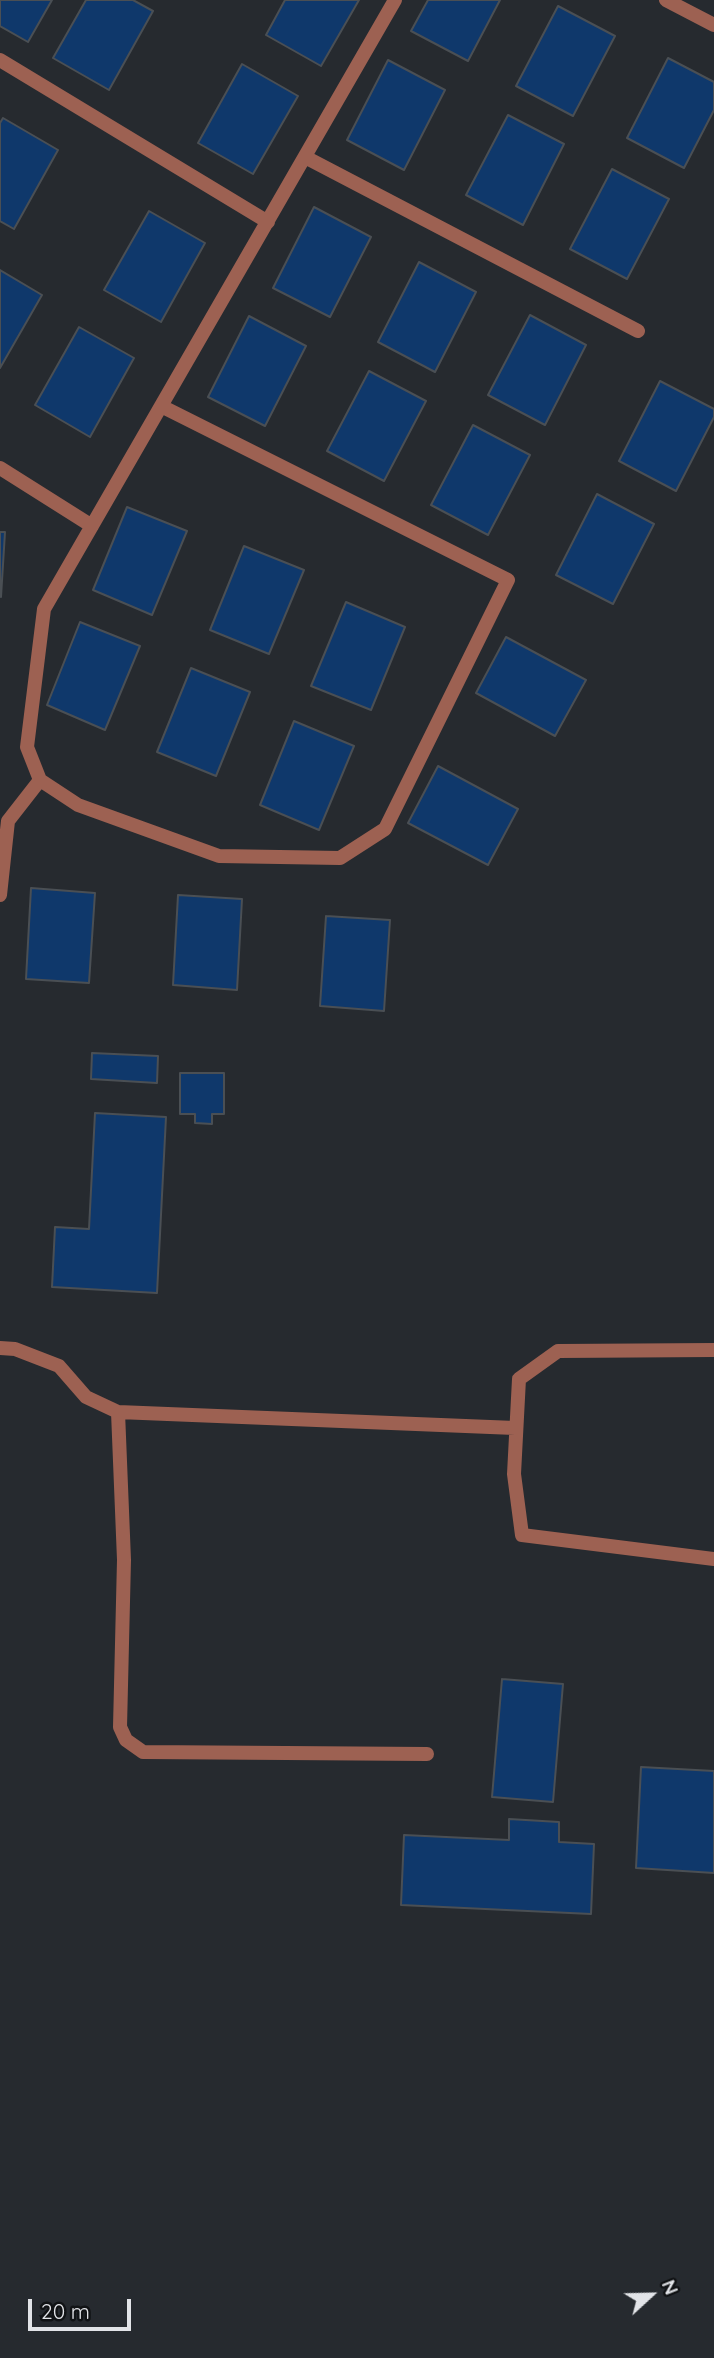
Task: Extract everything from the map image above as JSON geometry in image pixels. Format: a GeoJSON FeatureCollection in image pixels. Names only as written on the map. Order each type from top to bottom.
{"type":"FeatureCollection","features":[{"type":"Feature","properties":{"kind":"lane"},"geometry":{"type":"LineString","coordinates":[[161,406],[508,580],[385,829],[340,858],[219,856],[78,805],[40,780],[27,747],[44,609],[161,406],[268,222],[395,0]]}},
{"type":"Feature","properties":{"kind":"lane"},"geometry":{"type":"LineString","coordinates":[[666,0],[714,25]]}},
{"type":"Feature","properties":{"kind":"lane"},"geometry":{"type":"LineString","coordinates":[[0,60],[268,222]]}},
{"type":"Feature","properties":{"kind":"lane"},"geometry":{"type":"LineString","coordinates":[[305,157],[638,331]]}},
{"type":"Feature","properties":{"kind":"lane"},"geometry":{"type":"LineString","coordinates":[[0,468],[92,526]]}},
{"type":"Feature","properties":{"kind":"lane"},"geometry":{"type":"LineString","coordinates":[[0,895],[8,821],[40,780]]}},
{"type":"Feature","properties":{"kind":"lane"},"geometry":{"type":"LineString","coordinates":[[0,1348],[15,1349],[59,1366],[86,1397],[118,1412],[515,1428]]}},
{"type":"Feature","properties":{"kind":"lane"},"geometry":{"type":"LineString","coordinates":[[714,1350],[558,1351],[519,1379],[514,1474],[522,1535],[714,1559]]}},
{"type":"Feature","properties":{"kind":"lane"},"geometry":{"type":"LineString","coordinates":[[118,1412],[124,1560],[120,1727],[126,1740],[143,1752],[427,1754]]}},
{"type":"Feature","properties":{"kind":"building"},"geometry":{"type":"Polygon","coordinates":[[[0,0],[52,0],[28,42],[0,26],[0,0]]]}},
{"type":"Feature","properties":{"kind":"building"},"geometry":{"type":"Polygon","coordinates":[[[86,0],[133,0],[153,11],[109,90],[53,58],[86,0]]]}},
{"type":"Feature","properties":{"kind":"building"},"geometry":{"type":"Polygon","coordinates":[[[285,0],[359,0],[321,66],[266,35],[285,0]]]}},
{"type":"Feature","properties":{"kind":"building"},"geometry":{"type":"Polygon","coordinates":[[[428,0],[500,0],[468,61],[411,31],[428,0]]]}},
{"type":"Feature","properties":{"kind":"building"},"geometry":{"type":"Polygon","coordinates":[[[558,6],[615,36],[573,116],[516,86],[558,6]]]}},
{"type":"Feature","properties":{"kind":"building"},"geometry":{"type":"Polygon","coordinates":[[[668,58],[714,82],[714,110],[684,168],[627,138],[668,58]]]}},
{"type":"Feature","properties":{"kind":"building"},"geometry":{"type":"Polygon","coordinates":[[[388,60],[445,90],[404,170],[347,140],[388,60]]]}},
{"type":"Feature","properties":{"kind":"building"},"geometry":{"type":"Polygon","coordinates":[[[242,64],[298,96],[253,174],[198,143],[242,64]]]}},
{"type":"Feature","properties":{"kind":"building"},"geometry":{"type":"Polygon","coordinates":[[[508,115],[564,144],[523,225],[466,195],[508,115]]]}},
{"type":"Feature","properties":{"kind":"building"},"geometry":{"type":"Polygon","coordinates":[[[3,118],[58,150],[14,229],[0,221],[0,123],[3,118]]]}},
{"type":"Feature","properties":{"kind":"building"},"geometry":{"type":"Polygon","coordinates":[[[612,169],[669,199],[627,279],[570,249],[612,169]]]}},
{"type":"Feature","properties":{"kind":"building"},"geometry":{"type":"Polygon","coordinates":[[[314,207],[371,237],[330,317],[273,288],[314,207]]]}},
{"type":"Feature","properties":{"kind":"building"},"geometry":{"type":"Polygon","coordinates":[[[149,211],[205,243],[161,322],[104,290],[149,211]]]}},
{"type":"Feature","properties":{"kind":"building"},"geometry":{"type":"Polygon","coordinates":[[[419,262],[476,292],[435,372],[378,342],[419,262]]]}},
{"type":"Feature","properties":{"kind":"building"},"geometry":{"type":"Polygon","coordinates":[[[0,270],[42,295],[0,368],[0,270]]]}},
{"type":"Feature","properties":{"kind":"building"},"geometry":{"type":"Polygon","coordinates":[[[530,315],[586,345],[545,425],[488,395],[530,315]]]}},
{"type":"Feature","properties":{"kind":"building"},"geometry":{"type":"Polygon","coordinates":[[[249,316],[306,346],[265,426],[208,397],[249,316]]]}},
{"type":"Feature","properties":{"kind":"building"},"geometry":{"type":"Polygon","coordinates":[[[79,327],[134,358],[90,437],[35,405],[79,327]]]}},
{"type":"Feature","properties":{"kind":"building"},"geometry":{"type":"Polygon","coordinates":[[[369,371],[426,401],[384,481],[327,451],[369,371]]]}},
{"type":"Feature","properties":{"kind":"building"},"geometry":{"type":"Polygon","coordinates":[[[660,381],[714,409],[714,417],[676,491],[619,461],[660,381]]]}},
{"type":"Feature","properties":{"kind":"building"},"geometry":{"type":"Polygon","coordinates":[[[473,425],[530,455],[488,535],[431,505],[473,425]]]}},
{"type":"Feature","properties":{"kind":"building"},"geometry":{"type":"Polygon","coordinates":[[[597,494],[654,524],[613,604],[556,575],[597,494]]]}},
{"type":"Feature","properties":{"kind":"building"},"geometry":{"type":"Polygon","coordinates":[[[127,507],[187,531],[152,615],[93,590],[127,507]]]}},
{"type":"Feature","properties":{"kind":"building"},"geometry":{"type":"Polygon","coordinates":[[[0,532],[5,532],[1,597],[0,596],[0,532]]]}},
{"type":"Feature","properties":{"kind":"building"},"geometry":{"type":"Polygon","coordinates":[[[244,546],[304,570],[269,654],[210,630],[244,546]]]}},
{"type":"Feature","properties":{"kind":"building"},"geometry":{"type":"Polygon","coordinates":[[[346,602],[405,627],[371,710],[311,686],[346,602]]]}},
{"type":"Feature","properties":{"kind":"building"},"geometry":{"type":"Polygon","coordinates":[[[80,622],[140,646],[105,730],[47,705],[80,622]]]}},
{"type":"Feature","properties":{"kind":"building"},"geometry":{"type":"Polygon","coordinates":[[[506,637],[586,680],[555,736],[476,693],[506,637]]]}},
{"type":"Feature","properties":{"kind":"building"},"geometry":{"type":"Polygon","coordinates":[[[191,668],[250,692],[216,776],[157,752],[191,668]]]}},
{"type":"Feature","properties":{"kind":"building"},"geometry":{"type":"Polygon","coordinates":[[[294,721],[354,746],[319,830],[260,805],[294,721]]]}},
{"type":"Feature","properties":{"kind":"building"},"geometry":{"type":"Polygon","coordinates":[[[438,766],[518,809],[488,865],[408,823],[438,766]]]}},
{"type":"Feature","properties":{"kind":"building"},"geometry":{"type":"Polygon","coordinates":[[[31,888],[95,893],[89,983],[26,979],[31,888]]]}},
{"type":"Feature","properties":{"kind":"building"},"geometry":{"type":"Polygon","coordinates":[[[178,895],[242,899],[237,990],[173,985],[178,895]]]}},
{"type":"Feature","properties":{"kind":"building"},"geometry":{"type":"Polygon","coordinates":[[[326,916],[390,920],[384,1011],[320,1006],[326,916]]]}},
{"type":"Feature","properties":{"kind":"building"},"geometry":{"type":"Polygon","coordinates":[[[92,1053],[158,1056],[157,1083],[91,1079],[92,1053]]]}},
{"type":"Feature","properties":{"kind":"building"},"geometry":{"type":"Polygon","coordinates":[[[180,1073],[224,1073],[224,1114],[212,1114],[212,1124],[195,1123],[195,1114],[180,1114],[180,1073]]]}},
{"type":"Feature","properties":{"kind":"building"},"geometry":{"type":"Polygon","coordinates":[[[95,1113],[166,1117],[157,1293],[52,1287],[55,1227],[89,1229],[95,1113]]]}},
{"type":"Feature","properties":{"kind":"building"},"geometry":{"type":"Polygon","coordinates":[[[502,1679],[563,1684],[553,1802],[492,1797],[502,1679]]]}},
{"type":"Feature","properties":{"kind":"building"},"geometry":{"type":"Polygon","coordinates":[[[641,1767],[714,1771],[714,1873],[636,1868],[641,1767]]]}},
{"type":"Feature","properties":{"kind":"building"},"geometry":{"type":"Polygon","coordinates":[[[509,1819],[559,1822],[559,1842],[594,1844],[591,1914],[401,1905],[404,1835],[509,1840],[509,1819]]]}}]}
